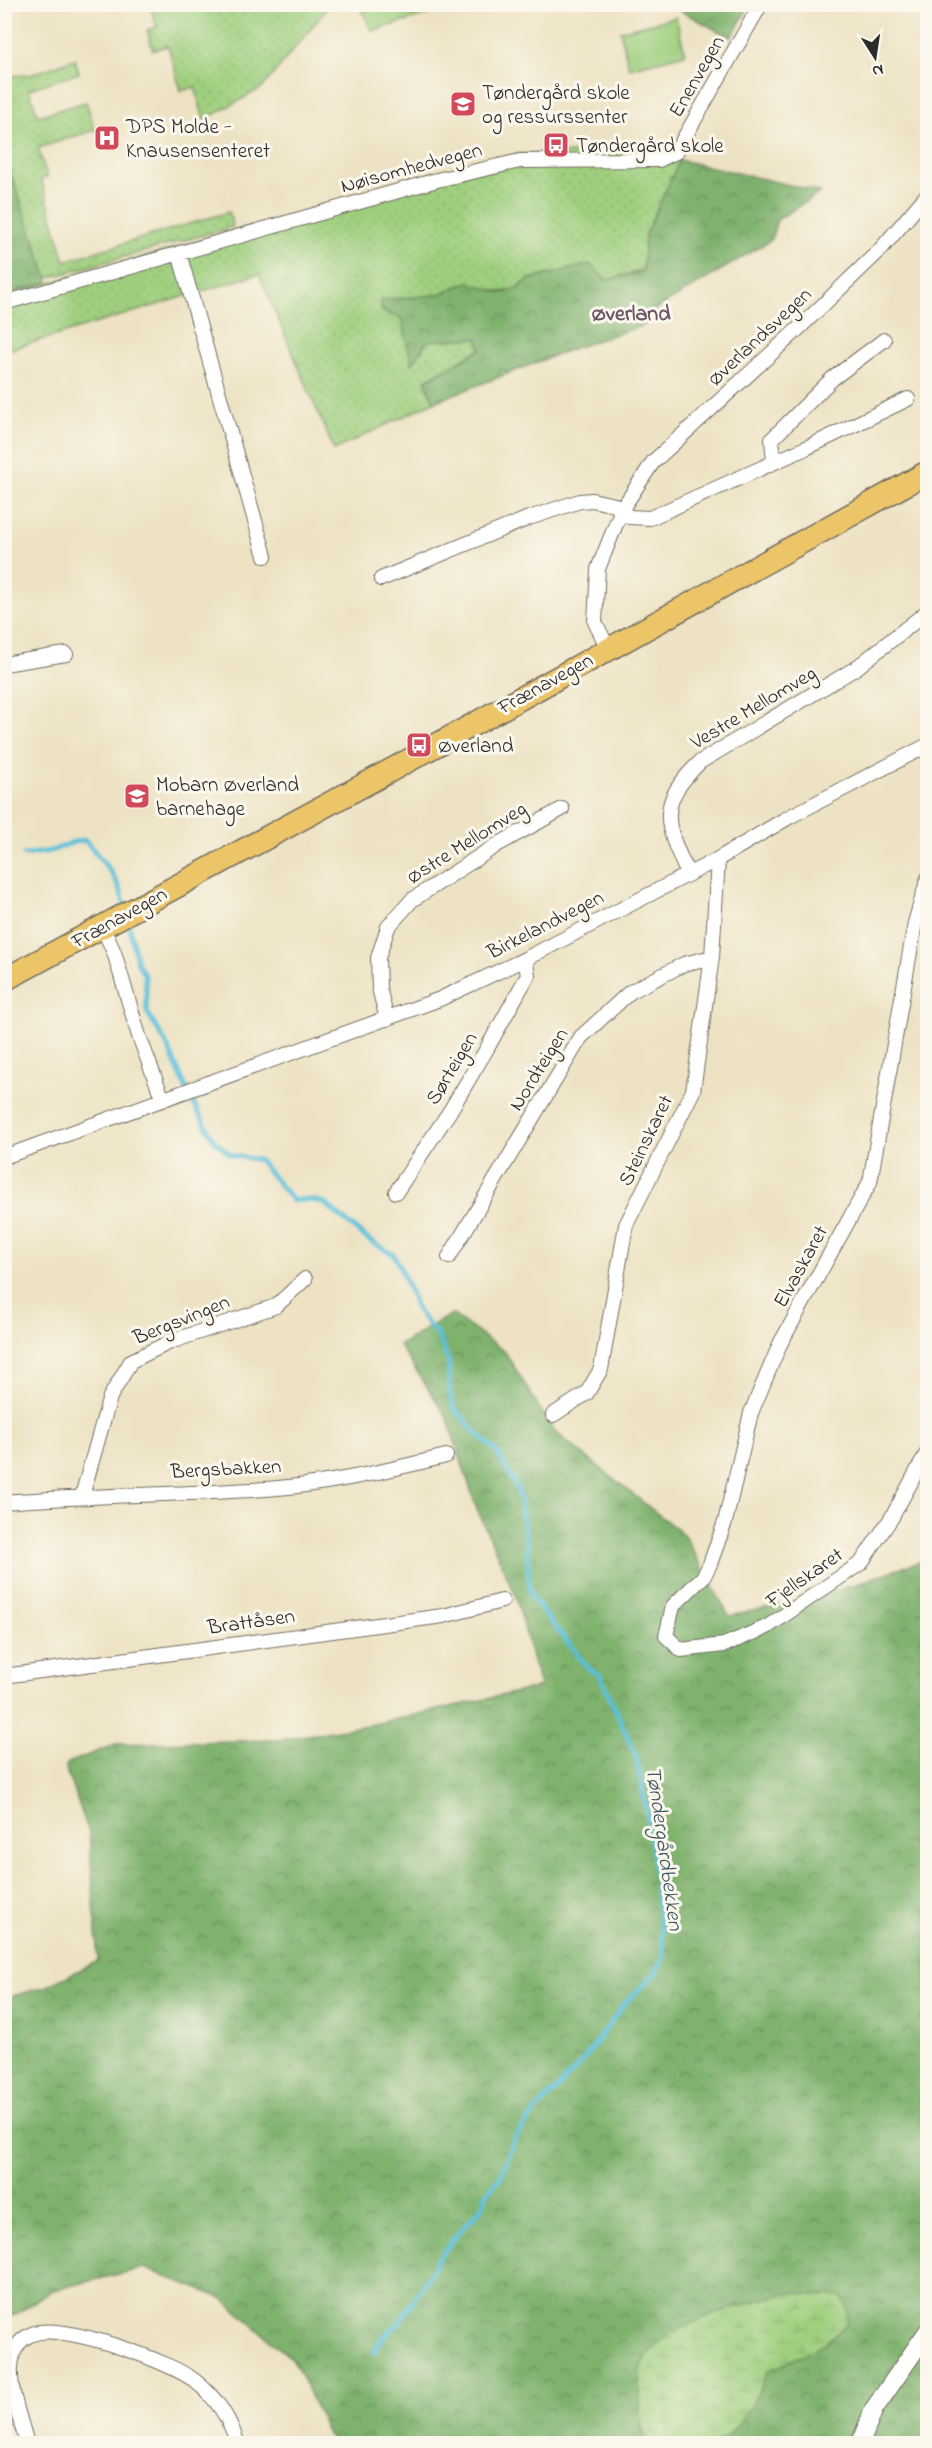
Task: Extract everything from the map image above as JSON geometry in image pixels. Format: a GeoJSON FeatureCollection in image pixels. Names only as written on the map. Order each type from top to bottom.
{"type":"FeatureCollection","features":[{"type":"Feature","properties":{"kind":"main road","name":"Frænavegen"},"geometry":{"type":"LineString","coordinates":[[4,980],[395,768],[927,472]]}},
{"type":"Feature","properties":{"kind":"street","name":"Enenvegen"},"geometry":{"type":"LineString","coordinates":[[659,160],[676,152],[761,4]]}},
{"type":"Feature","properties":{"kind":"street","name":"Nøisomhedvegen"},"geometry":{"type":"LineString","coordinates":[[4,303],[437,180],[520,161],[659,160]]}},
{"type":"Feature","properties":{"kind":"street","name":"Øverlandsvegen"},"geometry":{"type":"LineString","coordinates":[[608,648],[595,622],[598,569],[622,509],[653,462],[798,330],[880,250],[925,202]]}},
{"type":"Feature","properties":{"kind":"street"},"geometry":{"type":"LineString","coordinates":[[179,253],[265,556]]}},
{"type":"Feature","properties":{"kind":"street"},"geometry":{"type":"LineString","coordinates":[[774,462],[772,438],[832,379],[884,340]]}},
{"type":"Feature","properties":{"kind":"street"},"geometry":{"type":"LineString","coordinates":[[381,579],[566,505],[592,500],[615,505],[622,509],[629,518],[650,518],[908,399]]}},
{"type":"Feature","properties":{"kind":"street","name":"Vestre Mellomveg"},"geometry":{"type":"LineString","coordinates":[[688,874],[670,833],[668,814],[671,796],[684,778],[700,762],[856,668],[927,611]]}},
{"type":"Feature","properties":{"kind":"street"},"geometry":{"type":"LineString","coordinates":[[4,664],[66,654]]}},
{"type":"Feature","properties":{"kind":"street","name":"Birkelandvegen"},"geometry":{"type":"LineString","coordinates":[[4,1157],[440,999],[525,959],[718,859],[789,818],[927,746]]}},
{"type":"Feature","properties":{"kind":"street","name":"Østre Mellomveg"},"geometry":{"type":"LineString","coordinates":[[387,1019],[379,988],[378,958],[388,927],[412,900],[497,845],[562,808]]}},
{"type":"Feature","properties":{"kind":"street","name":"Steinskaret"},"geometry":{"type":"LineString","coordinates":[[554,1415],[587,1393],[601,1370],[626,1225],[693,1091],[712,957],[718,859]]}},
{"type":"Feature","properties":{"kind":"street","name":"Elvaskaret"},"geometry":{"type":"LineString","coordinates":[[681,1650],[666,1636],[673,1606],[704,1576],[710,1564],[725,1521],[751,1413],[780,1344],[870,1182],[921,922],[927,878]]}},
{"type":"Feature","properties":{"kind":"street"},"geometry":{"type":"LineString","coordinates":[[102,926],[114,952],[163,1100]]}},
{"type":"Feature","properties":{"kind":"street","name":"Nordteigen"},"geometry":{"type":"LineString","coordinates":[[449,1257],[581,1037],[630,992],[684,964],[712,957]]}},
{"type":"Feature","properties":{"kind":"street","name":"Sørteigen"},"geometry":{"type":"LineString","coordinates":[[396,1192],[450,1111],[528,975],[525,959]]}},
{"type":"Feature","properties":{"kind":"street","name":"Bergsvingen"},"geometry":{"type":"LineString","coordinates":[[82,1496],[110,1397],[131,1361],[170,1342],[276,1306],[305,1279]]}},
{"type":"Feature","properties":{"kind":"street","name":"Fjellskaret"},"geometry":{"type":"LineString","coordinates":[[681,1650],[724,1645],[767,1627],[861,1563],[892,1517],[927,1451]]}},
{"type":"Feature","properties":{"kind":"street","name":"Bergsbakken"},"geometry":{"type":"LineString","coordinates":[[4,1502],[82,1496],[267,1489],[357,1478],[446,1456]]}},
{"type":"Feature","properties":{"kind":"street","name":"Brattåsen"},"geometry":{"type":"LineString","coordinates":[[4,1676],[442,1616],[502,1601]]}},
{"type":"Feature","properties":{"kind":"street"},"geometry":{"type":"LineString","coordinates":[[27,2444],[13,2388],[12,2358],[18,2344],[25,2338],[39,2332],[50,2331],[63,2332],[153,2359],[184,2373],[208,2391],[220,2405],[228,2418],[238,2444]]}},
{"type":"Feature","properties":{"kind":"street"},"geometry":{"type":"LineString","coordinates":[[860,2444],[874,2409],[927,2331]]}},
{"type":"Feature","properties":{"kind":"green space"},"geometry":{"type":"Polygon","coordinates":[[[150,4],[330,5],[262,88],[204,120],[195,87],[181,91],[168,46],[153,50],[147,30],[157,27],[150,4]]]}},
{"type":"Feature","properties":{"kind":"green space"},"geometry":{"type":"Polygon","coordinates":[[[682,4],[750,5],[731,38],[679,10],[682,4]]]}},
{"type":"Feature","properties":{"kind":"green space"},"geometry":{"type":"Polygon","coordinates":[[[359,5],[424,5],[434,13],[372,31],[359,5]]]}},
{"type":"Feature","properties":{"kind":"green space"},"geometry":{"type":"Polygon","coordinates":[[[676,17],[685,54],[629,68],[620,31],[676,17]]]}},
{"type":"Feature","properties":{"kind":"green space"},"geometry":{"type":"Polygon","coordinates":[[[75,59],[79,73],[29,89],[38,116],[86,102],[95,130],[38,148],[47,177],[41,179],[65,261],[229,212],[233,227],[47,278],[5,156],[4,76],[30,75],[75,59]]]}},
{"type":"Feature","properties":{"kind":"green space"},"geometry":{"type":"Polygon","coordinates":[[[666,152],[680,160],[645,235],[643,270],[607,280],[529,279],[507,291],[493,290],[468,282],[437,295],[381,300],[382,311],[402,319],[413,363],[427,341],[477,338],[481,349],[425,380],[434,402],[334,450],[259,274],[5,351],[5,295],[235,232],[436,173],[519,154],[666,152]]]}},
{"type":"Feature","properties":{"kind":"green space"},"geometry":{"type":"Polygon","coordinates":[[[4,156],[49,282],[5,295],[4,295],[4,156]]]}},
{"type":"Feature","properties":{"kind":"green space"},"geometry":{"type":"Polygon","coordinates":[[[680,160],[821,192],[777,220],[771,240],[656,309],[650,323],[574,348],[434,402],[425,381],[481,349],[477,338],[427,341],[412,364],[402,319],[382,311],[381,300],[437,295],[468,282],[501,293],[518,289],[529,279],[590,264],[607,280],[643,271],[645,235],[680,160]]]}},
{"type":"Feature","properties":{"kind":"green space"},"geometry":{"type":"Polygon","coordinates":[[[452,1314],[505,1352],[554,1431],[684,1535],[729,1616],[818,1597],[927,1559],[927,2443],[715,2443],[746,2412],[767,2372],[794,2358],[740,2305],[717,2315],[640,2425],[649,2444],[332,2443],[294,2361],[222,2298],[144,2268],[53,2290],[5,2321],[5,1998],[45,1987],[98,1961],[89,1832],[67,1773],[68,1763],[116,1744],[278,1740],[374,1724],[540,1687],[515,1594],[477,1509],[447,1417],[399,1345],[452,1314]]]}},
{"type":"Feature","properties":{"kind":"green space"},"geometry":{"type":"Polygon","coordinates":[[[788,2293],[840,2296],[848,2311],[844,2326],[826,2342],[767,2372],[747,2412],[724,2439],[715,2443],[703,2444],[649,2443],[641,2420],[639,2377],[641,2367],[649,2352],[663,2339],[705,2318],[788,2293]]]}},
{"type":"Feature","properties":{"kind":"waterway","name":"Tøndergårdbekken"},"geometry":{"type":"LineString","coordinates":[[24,855],[51,851],[85,840],[115,879],[125,908]]}},
{"type":"Feature","properties":{"kind":"waterway","name":"Tøndergårdbekken"},"geometry":{"type":"LineString","coordinates":[[128,920],[137,962],[145,976],[147,1012],[166,1043],[191,1099],[214,1140],[231,1155],[259,1160],[292,1200],[313,1200],[324,1203],[370,1241],[393,1254],[398,1262],[418,1312],[438,1336],[449,1363],[449,1391],[454,1408],[497,1452],[518,1490],[527,1545],[532,1598],[589,1669],[600,1675],[636,1756],[650,1828],[664,1957],[654,1975],[624,2004],[581,2063],[535,2112],[515,2138],[501,2176],[487,2193],[480,2210],[436,2261],[399,2323],[381,2339],[374,2352]]}},
{"type":"Feature","properties":{"kind":"place","name":"Tøndergård skole og ressurssenter"},"geometry":{"type":"Point","coordinates":[463,104]}},
{"type":"Feature","properties":{"kind":"place","name":"DPS Molde - Knausensenteret"},"geometry":{"type":"Point","coordinates":[107,138]}},
{"type":"Feature","properties":{"kind":"place","name":"Tøndergård skole"},"geometry":{"type":"Point","coordinates":[556,145]}},
{"type":"Feature","properties":{"kind":"place","name":"Øverland"},"geometry":{"type":"Point","coordinates":[419,745]}},
{"type":"Feature","properties":{"kind":"place","name":"Mobarn Øverland barnehage"},"geometry":{"type":"Point","coordinates":[137,796]}},
{"type":"Feature","properties":{"kind":"district","name":"Øverland"},"geometry":{"type":"Point","coordinates":[631,312]}}]}
